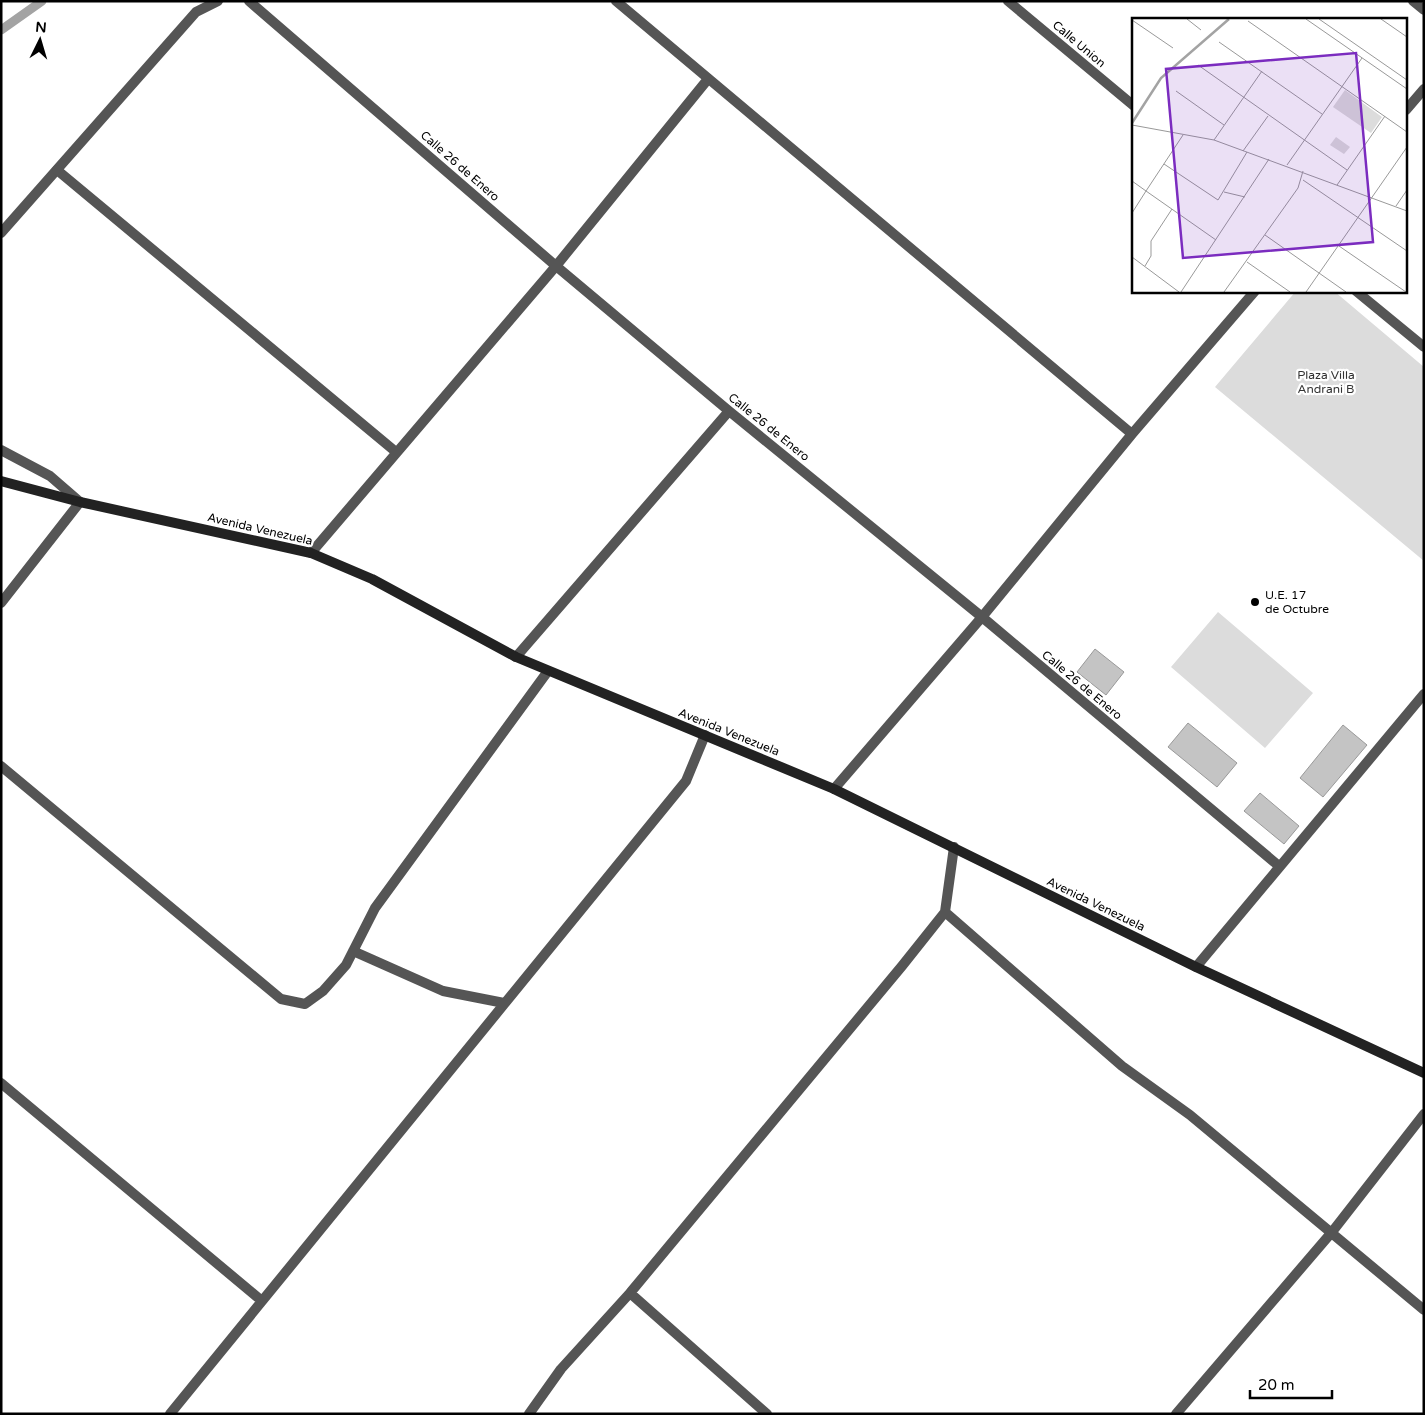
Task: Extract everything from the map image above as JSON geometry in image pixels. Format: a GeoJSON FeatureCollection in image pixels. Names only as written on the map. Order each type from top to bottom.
{"type":"FeatureCollection","features":[{"type":"Feature","properties":{"kind":"street"},"geometry":{"type":"LineString","coordinates":[[1,232],[196,12],[218,1]]}},
{"type":"Feature","properties":{"kind":"street","name":"Calle 26 de Enero"},"geometry":{"type":"LineString","coordinates":[[248,1],[729,412],[982,617],[1279,866]]}},
{"type":"Feature","properties":{"kind":"street"},"geometry":{"type":"LineString","coordinates":[[616,1],[1132,434]]}},
{"type":"Feature","properties":{"kind":"street","name":"Calle Union"},"geometry":{"type":"LineString","coordinates":[[1008,1],[1132,104]]}},
{"type":"Feature","properties":{"kind":"street"},"geometry":{"type":"LineString","coordinates":[[1413,1],[1424,10]]}},
{"type":"Feature","properties":{"kind":"street"},"geometry":{"type":"LineString","coordinates":[[311,553],[556,266],[708,79]]}},
{"type":"Feature","properties":{"kind":"street"},"geometry":{"type":"LineString","coordinates":[[1408,108],[1424,89]]}},
{"type":"Feature","properties":{"kind":"street"},"geometry":{"type":"LineString","coordinates":[[57,170],[396,452]]}},
{"type":"Feature","properties":{"kind":"street"},"geometry":{"type":"LineString","coordinates":[[834,788],[982,617],[1132,434],[1254,292]]}},
{"type":"Feature","properties":{"kind":"street"},"geometry":{"type":"LineString","coordinates":[[1357,292],[1424,347]]}},
{"type":"Feature","properties":{"kind":"street"},"geometry":{"type":"LineString","coordinates":[[516,657],[729,412]]}},
{"type":"Feature","properties":{"kind":"street"},"geometry":{"type":"LineString","coordinates":[[1,450],[50,476],[80,502],[1,603]]}},
{"type":"Feature","properties":{"kind":"street","name":"Avenida Venezuela"},"geometry":{"type":"LineString","coordinates":[[1,481],[80,502],[311,553],[372,579],[516,657],[834,788],[1196,967],[1424,1073]]}},
{"type":"Feature","properties":{"kind":"street"},"geometry":{"type":"LineString","coordinates":[[1,766],[281,999],[305,1004],[323,991],[346,965],[375,908],[548,671]]}},
{"type":"Feature","properties":{"kind":"street"},"geometry":{"type":"LineString","coordinates":[[1196,967],[1424,694]]}},
{"type":"Feature","properties":{"kind":"street"},"geometry":{"type":"LineString","coordinates":[[170,1414],[686,780],[706,735]]}},
{"type":"Feature","properties":{"kind":"street"},"geometry":{"type":"LineString","coordinates":[[529,1414],[561,1369],[630,1293],[945,912],[954,847]]}},
{"type":"Feature","properties":{"kind":"street"},"geometry":{"type":"LineString","coordinates":[[945,912],[1122,1066],[1190,1115],[1424,1310]]}},
{"type":"Feature","properties":{"kind":"street"},"geometry":{"type":"LineString","coordinates":[[353,951],[443,991],[504,1003]]}},
{"type":"Feature","properties":{"kind":"street"},"geometry":{"type":"LineString","coordinates":[[1,1083],[262,1301]]}},
{"type":"Feature","properties":{"kind":"street"},"geometry":{"type":"LineString","coordinates":[[1176,1414],[1332,1232],[1424,1114]]}},
{"type":"Feature","properties":{"kind":"street"},"geometry":{"type":"LineString","coordinates":[[630,1293],[767,1414]]}},
{"type":"Feature","properties":{"kind":"green space","name":"Plaza Villa Andrani B"},"geometry":{"type":"Polygon","coordinates":[[[1295,292],[1335,292],[1424,367],[1424,561],[1215,387],[1295,292]]]}},
{"type":"Feature","properties":{"kind":"green space"},"geometry":{"type":"Polygon","coordinates":[[[1218,612],[1313,693],[1265,748],[1171,667],[1218,612]]]}},
{"type":"Feature","properties":{"kind":"building"},"geometry":{"type":"Polygon","coordinates":[[[1095,649],[1124,672],[1106,695],[1077,672],[1095,649]]]}},
{"type":"Feature","properties":{"kind":"building"},"geometry":{"type":"Polygon","coordinates":[[[1188,723],[1237,763],[1217,787],[1168,747],[1188,723]]]}},
{"type":"Feature","properties":{"kind":"building"},"geometry":{"type":"Polygon","coordinates":[[[1343,725],[1367,745],[1323,797],[1300,778],[1343,725]]]}},
{"type":"Feature","properties":{"kind":"building"},"geometry":{"type":"Polygon","coordinates":[[[1260,793],[1299,826],[1284,844],[1244,811],[1260,793]]]}},
{"type":"Feature","properties":{"kind":"waterway"},"geometry":{"type":"LineString","coordinates":[[1,30],[42,1]]}},
{"type":"Feature","properties":{"kind":"place","name":"U.E. 17 de Octubre"},"geometry":{"type":"Point","coordinates":[1255,602]}}]}
